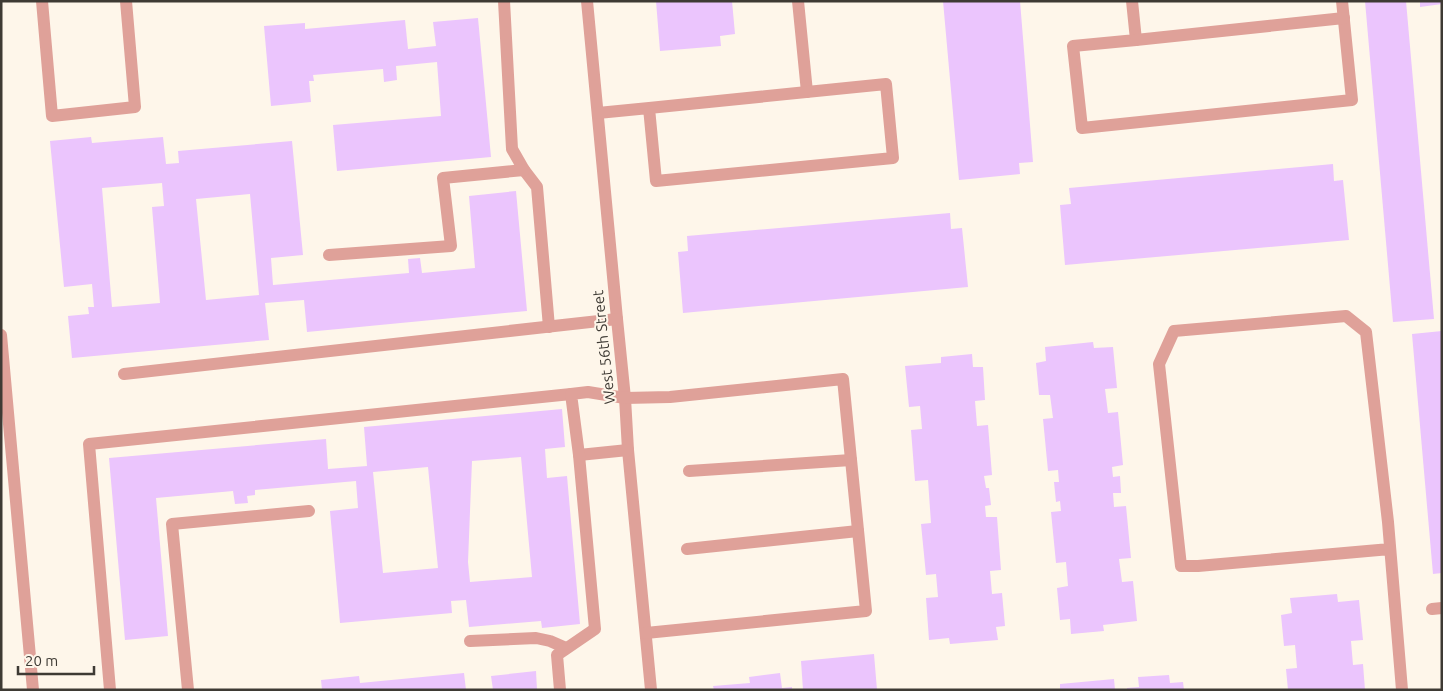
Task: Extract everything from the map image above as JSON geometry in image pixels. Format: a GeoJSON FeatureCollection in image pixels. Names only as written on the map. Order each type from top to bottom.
{"type":"FeatureCollection","features":[{"type":"Feature","properties":{"kind":"street"},"geometry":{"type":"LineString","coordinates":[[42,1],[52,116],[135,107],[126,1]]}},
{"type":"Feature","properties":{"kind":"street"},"geometry":{"type":"LineString","coordinates":[[504,1],[512,149],[524,170],[537,187],[549,327]]}},
{"type":"Feature","properties":{"kind":"street","name":"West 56th Street"},"geometry":{"type":"LineString","coordinates":[[587,1],[626,398],[628,450],[651,690]]}},
{"type":"Feature","properties":{"kind":"street"},"geometry":{"type":"LineString","coordinates":[[798,1],[807,92]]}},
{"type":"Feature","properties":{"kind":"street"},"geometry":{"type":"LineString","coordinates":[[1132,1],[1136,40]]}},
{"type":"Feature","properties":{"kind":"street"},"geometry":{"type":"LineString","coordinates":[[1342,1],[1344,18],[1352,100],[1082,128],[1073,46],[1344,18]]}},
{"type":"Feature","properties":{"kind":"street"},"geometry":{"type":"LineString","coordinates":[[598,113],[886,84],[893,158],[656,181],[649,108]]}},
{"type":"Feature","properties":{"kind":"street"},"geometry":{"type":"LineString","coordinates":[[330,255],[450,246],[443,178],[524,170]]}},
{"type":"Feature","properties":{"kind":"street"},"geometry":{"type":"LineString","coordinates":[[1390,549],[1181,566],[1159,364],[1174,332],[1346,316],[1366,332],[1390,549],[1402,690]]}},
{"type":"Feature","properties":{"kind":"street"},"geometry":{"type":"LineString","coordinates":[[124,374],[617,319]]}},
{"type":"Feature","properties":{"kind":"street"},"geometry":{"type":"LineString","coordinates":[[1,335],[33,690]]}},
{"type":"Feature","properties":{"kind":"street"},"geometry":{"type":"LineString","coordinates":[[110,690],[89,444],[588,392],[626,398],[670,397],[843,379],[866,611],[646,633]]}},
{"type":"Feature","properties":{"kind":"street"},"geometry":{"type":"LineString","coordinates":[[560,690],[557,655],[595,629],[580,454],[571,394]]}},
{"type":"Feature","properties":{"kind":"street"},"geometry":{"type":"LineString","coordinates":[[580,454],[628,450]]}},
{"type":"Feature","properties":{"kind":"street"},"geometry":{"type":"LineString","coordinates":[[689,471],[851,460]]}},
{"type":"Feature","properties":{"kind":"street"},"geometry":{"type":"LineString","coordinates":[[188,690],[172,524],[309,511]]}},
{"type":"Feature","properties":{"kind":"street"},"geometry":{"type":"LineString","coordinates":[[687,549],[858,531]]}},
{"type":"Feature","properties":{"kind":"street"},"geometry":{"type":"LineString","coordinates":[[470,641],[536,638],[550,641],[566,648]]}},
{"type":"Feature","properties":{"kind":"building"},"geometry":{"type":"Polygon","coordinates":[[[656,1],[732,1],[735,34],[720,36],[721,46],[660,51],[656,1]]]}},
{"type":"Feature","properties":{"kind":"building"},"geometry":{"type":"Polygon","coordinates":[[[943,1],[1020,1],[1033,162],[1019,163],[1020,174],[959,180],[943,1]]]}},
{"type":"Feature","properties":{"kind":"building"},"geometry":{"type":"Polygon","coordinates":[[[1365,1],[1406,1],[1434,319],[1393,322],[1365,1]]]}},
{"type":"Feature","properties":{"kind":"building"},"geometry":{"type":"Polygon","coordinates":[[[1420,1],[1442,1],[1442,4],[1420,7],[1420,1]]]}},
{"type":"Feature","properties":{"kind":"building"},"geometry":{"type":"Polygon","coordinates":[[[478,18],[491,157],[337,171],[333,125],[441,116],[437,62],[396,66],[397,80],[384,82],[383,69],[313,75],[314,81],[309,81],[311,102],[271,106],[264,26],[305,23],[305,29],[405,20],[408,49],[436,46],[433,22],[478,18]]]}},
{"type":"Feature","properties":{"kind":"building"},"geometry":{"type":"Polygon","coordinates":[[[91,137],[92,143],[163,137],[166,164],[179,163],[178,151],[292,141],[303,255],[271,258],[273,285],[409,273],[408,259],[420,258],[422,273],[475,268],[469,196],[516,191],[527,311],[307,332],[304,300],[265,303],[269,340],[72,358],[68,316],[89,314],[88,307],[94,307],[92,284],[64,287],[50,141],[91,137]],[[162,183],[102,188],[112,307],[160,303],[152,207],[164,206],[162,183]],[[250,194],[196,199],[206,300],[259,295],[250,194]]]}},
{"type":"Feature","properties":{"kind":"building"},"geometry":{"type":"Polygon","coordinates":[[[1333,164],[1334,181],[1343,180],[1349,240],[1065,265],[1060,205],[1071,204],[1069,188],[1333,164]]]}},
{"type":"Feature","properties":{"kind":"building"},"geometry":{"type":"Polygon","coordinates":[[[950,213],[951,229],[962,228],[968,287],[683,313],[678,252],[688,251],[687,236],[950,213]]]}},
{"type":"Feature","properties":{"kind":"building"},"geometry":{"type":"Polygon","coordinates":[[[1442,331],[1442,573],[1433,574],[1412,334],[1442,331]]]}},
{"type":"Feature","properties":{"kind":"building"},"geometry":{"type":"Polygon","coordinates":[[[1093,342],[1094,348],[1113,347],[1117,388],[1105,389],[1108,413],[1118,412],[1123,465],[1112,467],[1113,477],[1120,476],[1121,493],[1113,493],[1114,507],[1126,506],[1131,558],[1119,559],[1122,582],[1133,581],[1137,621],[1103,625],[1104,631],[1071,634],[1070,619],[1060,620],[1057,588],[1068,586],[1066,562],[1056,563],[1051,512],[1061,511],[1060,501],[1056,502],[1054,482],[1059,482],[1058,470],[1048,471],[1043,419],[1053,418],[1050,395],[1039,395],[1036,363],[1046,361],[1045,347],[1093,342]]]}},
{"type":"Feature","properties":{"kind":"building"},"geometry":{"type":"Polygon","coordinates":[[[972,354],[973,367],[983,367],[985,400],[975,401],[977,426],[988,425],[992,475],[984,476],[986,488],[989,488],[991,505],[985,506],[986,517],[997,517],[1001,570],[990,571],[992,594],[1002,593],[1005,626],[996,627],[998,640],[950,644],[949,638],[929,640],[926,598],[938,597],[936,574],[926,575],[921,524],[931,523],[928,480],[915,481],[911,430],[922,429],[920,406],[909,407],[905,366],[941,363],[941,357],[972,354]]]}},
{"type":"Feature","properties":{"kind":"building"},"geometry":{"type":"Polygon","coordinates":[[[562,409],[565,447],[545,449],[547,478],[567,476],[580,624],[542,628],[541,621],[469,627],[466,600],[451,601],[452,613],[340,623],[330,511],[358,508],[356,481],[255,490],[255,495],[247,496],[248,503],[235,504],[233,491],[156,498],[168,636],[125,640],[109,458],[326,439],[328,469],[367,466],[364,427],[562,409]],[[521,457],[472,461],[468,562],[470,582],[532,577],[521,457]],[[428,467],[373,472],[383,573],[438,568],[428,467]]]}},
{"type":"Feature","properties":{"kind":"building"},"geometry":{"type":"Polygon","coordinates":[[[1337,594],[1338,602],[1359,600],[1363,640],[1351,641],[1353,665],[1363,664],[1365,690],[1288,690],[1286,669],[1297,668],[1295,645],[1284,646],[1281,615],[1292,613],[1290,598],[1337,594]]]}},
{"type":"Feature","properties":{"kind":"building"},"geometry":{"type":"Polygon","coordinates":[[[874,654],[877,690],[803,690],[801,661],[874,654]]]}},
{"type":"Feature","properties":{"kind":"building"},"geometry":{"type":"Polygon","coordinates":[[[536,671],[537,690],[493,690],[491,676],[536,671]]]}},
{"type":"Feature","properties":{"kind":"building"},"geometry":{"type":"Polygon","coordinates":[[[464,673],[466,690],[322,690],[321,680],[359,676],[360,683],[464,673]]]}},
{"type":"Feature","properties":{"kind":"building"},"geometry":{"type":"Polygon","coordinates":[[[780,673],[782,688],[792,687],[792,690],[714,690],[713,686],[750,683],[749,677],[780,673]]]}},
{"type":"Feature","properties":{"kind":"building"},"geometry":{"type":"Polygon","coordinates":[[[1169,675],[1170,683],[1183,682],[1184,690],[1127,690],[1127,688],[1139,687],[1138,677],[1169,675]]]}},
{"type":"Feature","properties":{"kind":"building"},"geometry":{"type":"Polygon","coordinates":[[[1114,679],[1115,690],[1060,690],[1060,684],[1114,679]]]}}]}
